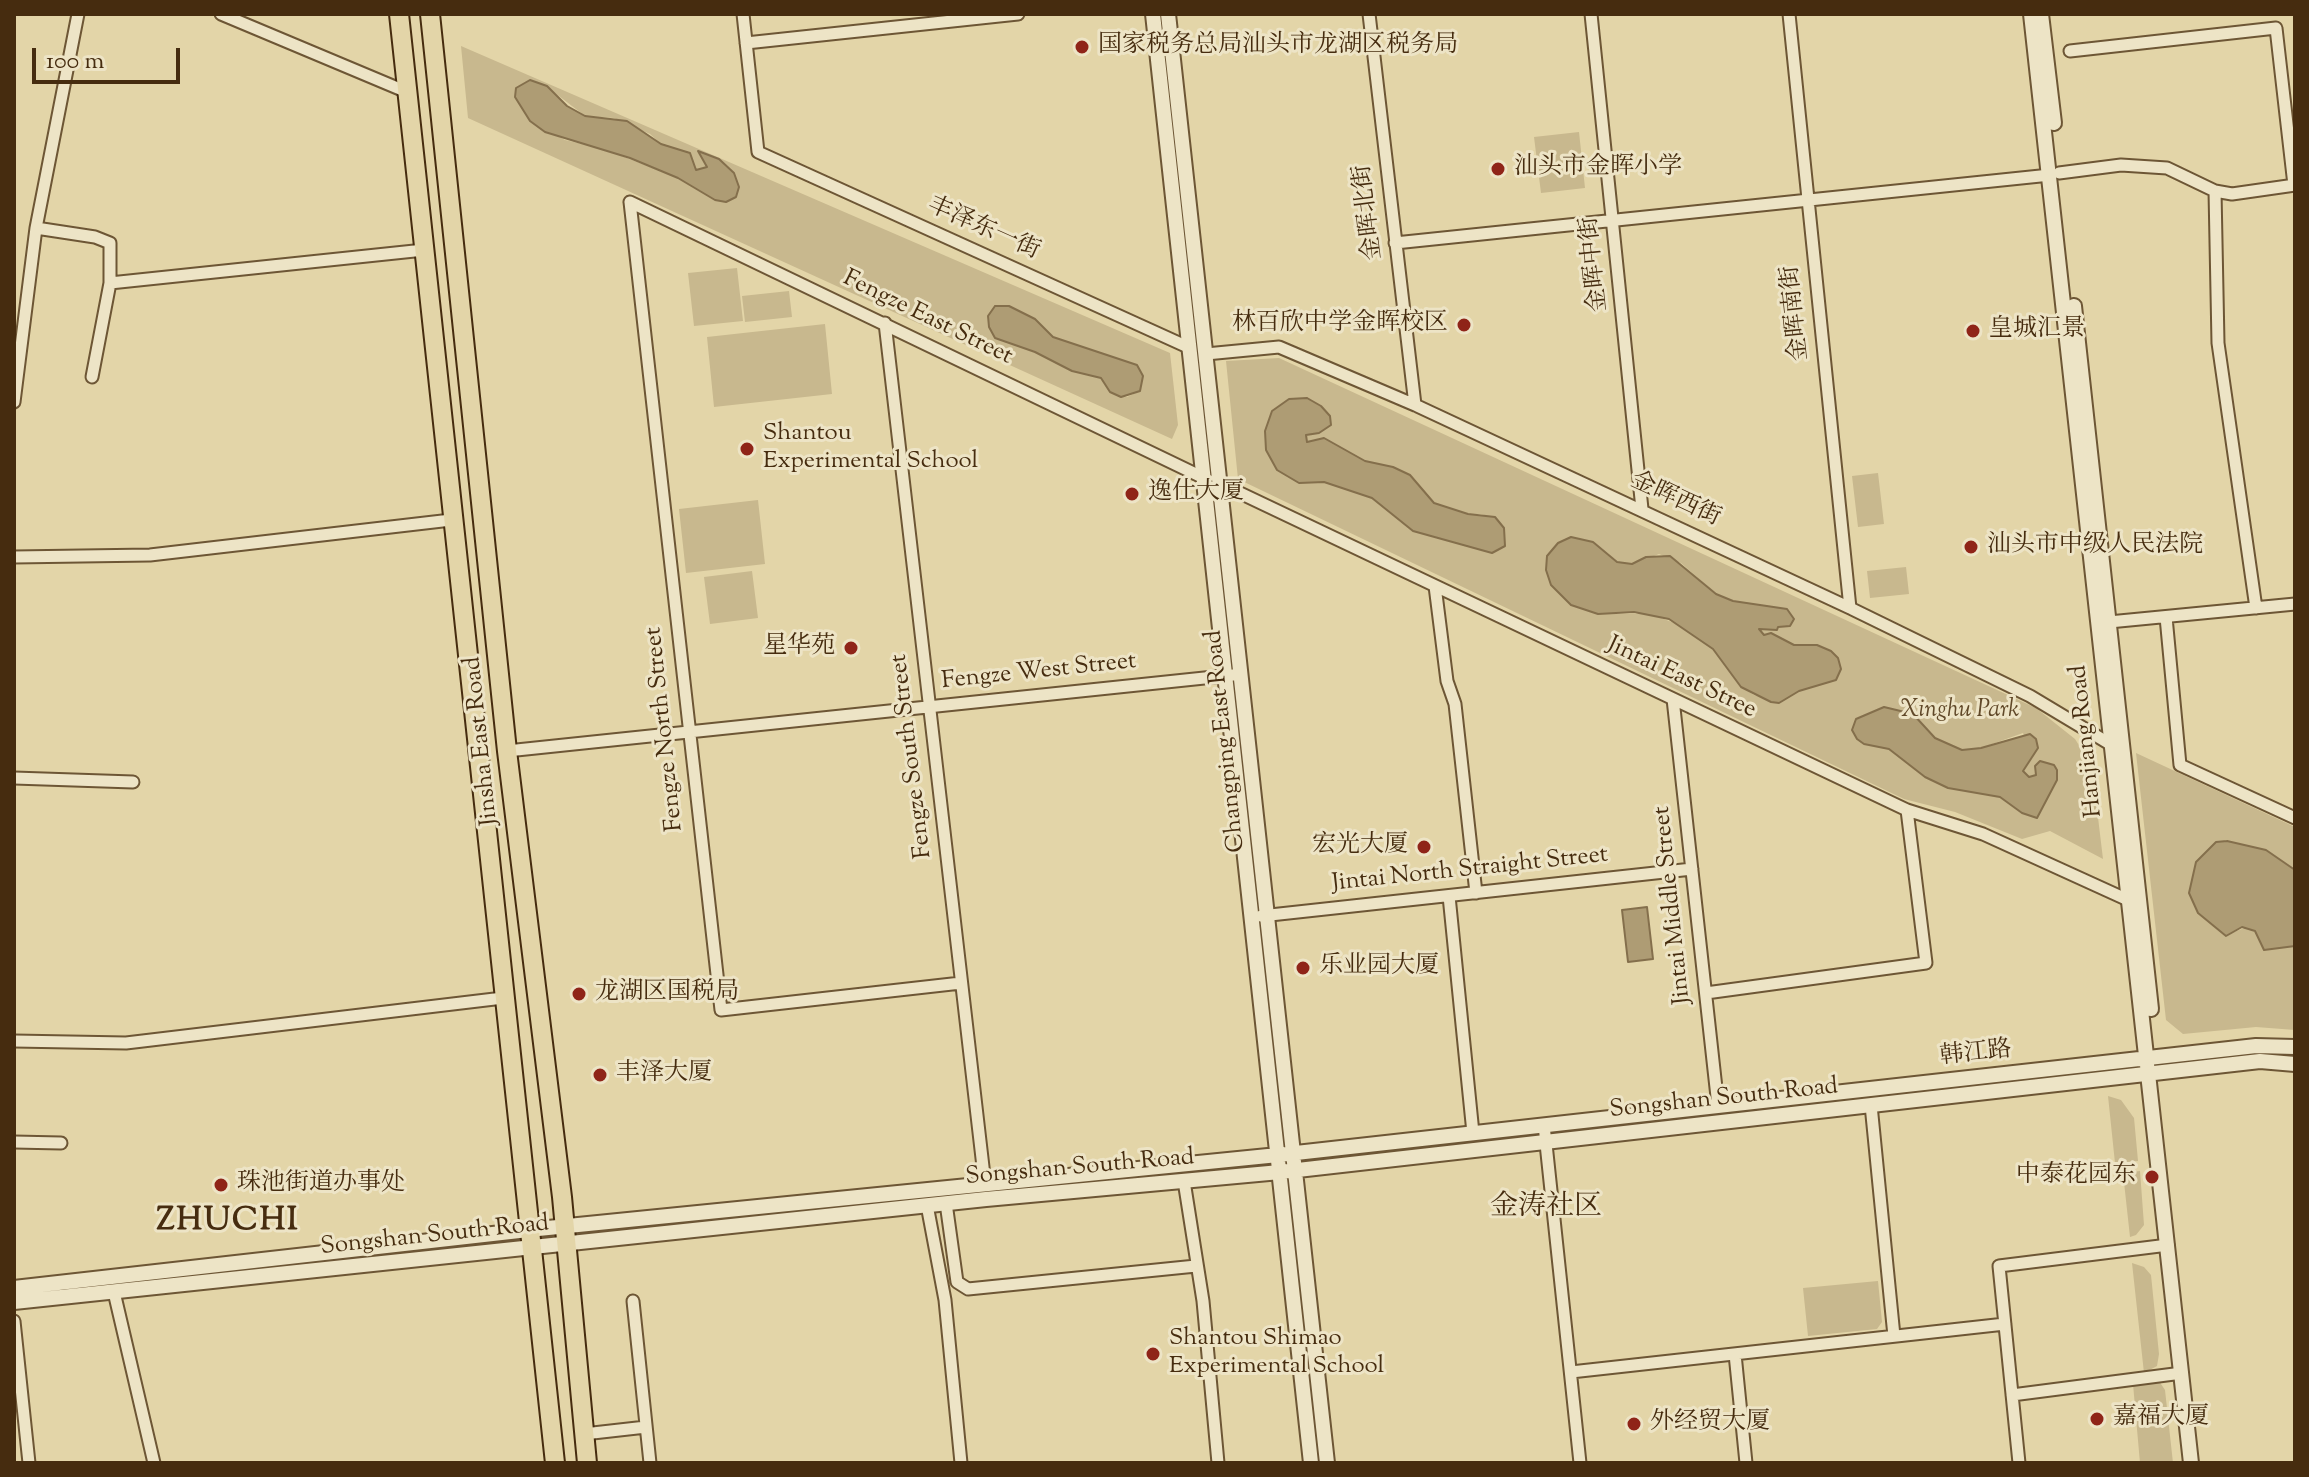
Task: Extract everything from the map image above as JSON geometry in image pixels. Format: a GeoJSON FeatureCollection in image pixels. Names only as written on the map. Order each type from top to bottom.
{"type":"FeatureCollection","features":[{"type":"Feature","properties":{"kind":"main road","name":"Jinsha East Road"},"geometry":{"type":"LineString","coordinates":[[399,14],[451,520],[555,1463]]}},
{"type":"Feature","properties":{"kind":"main road","name":"Jinsha East Road"},"geometry":{"type":"LineString","coordinates":[[430,14],[507,751],[564,1236],[587,1463]]}},
{"type":"Feature","properties":{"kind":"street"},"geometry":{"type":"LineString","coordinates":[[14,402],[36,228],[78,14]]}},
{"type":"Feature","properties":{"kind":"street"},"geometry":{"type":"LineString","coordinates":[[221,14],[407,92]]}},
{"type":"Feature","properties":{"kind":"street"},"geometry":{"type":"LineString","coordinates":[[743,14],[746,43],[1018,14]]}},
{"type":"Feature","properties":{"kind":"street","name":"Changping East Road"},"geometry":{"type":"LineString","coordinates":[[1153,14],[1311,1463]]}},
{"type":"Feature","properties":{"kind":"street","name":"Changping East Road"},"geometry":{"type":"LineString","coordinates":[[1168,14],[1327,1463]]}},
{"type":"Feature","properties":{"kind":"street","name":"金晖北街"},"geometry":{"type":"LineString","coordinates":[[1369,14],[1415,405]]}},
{"type":"Feature","properties":{"kind":"street","name":"金晖中街"},"geometry":{"type":"LineString","coordinates":[[1591,14],[1642,509]]}},
{"type":"Feature","properties":{"kind":"street","name":"金晖南街"},"geometry":{"type":"LineString","coordinates":[[1789,14],[1850,608]]}},
{"type":"Feature","properties":{"kind":"street","name":"Hanjiang Road"},"geometry":{"type":"LineString","coordinates":[[2031,14],[2055,174]]}},
{"type":"Feature","properties":{"kind":"street","name":"Hanjiang Road"},"geometry":{"type":"LineString","coordinates":[[2041,14],[2103,622],[2200,1463]]}},
{"type":"Feature","properties":{"kind":"street"},"geometry":{"type":"LineString","coordinates":[[1395,243],[2121,165],[2167,168],[2215,191],[2232,194],[2294,185],[2276,28],[2070,51]]}},
{"type":"Feature","properties":{"kind":"street","name":"丰泽东一街"},"geometry":{"type":"LineString","coordinates":[[746,43],[758,152],[1190,348]]}},
{"type":"Feature","properties":{"kind":"street"},"geometry":{"type":"LineString","coordinates":[[2215,191],[2218,343],[2256,608]]}},
{"type":"Feature","properties":{"kind":"street","name":"Fengze East Street"},"geometry":{"type":"LineString","coordinates":[[630,202],[1204,478]]}},
{"type":"Feature","properties":{"kind":"street","name":"Fengze North Street"},"geometry":{"type":"LineString","coordinates":[[630,202],[721,1010],[961,983]]}},
{"type":"Feature","properties":{"kind":"street"},"geometry":{"type":"LineString","coordinates":[[36,228],[95,237],[110,243],[110,283],[92,377]]}},
{"type":"Feature","properties":{"kind":"street"},"geometry":{"type":"LineString","coordinates":[[110,283],[424,250]]}},
{"type":"Feature","properties":{"kind":"street","name":"Fengze South Street"},"geometry":{"type":"LineString","coordinates":[[885,323],[985,1184]]}},
{"type":"Feature","properties":{"kind":"street","name":"金晖西街"},"geometry":{"type":"LineString","coordinates":[[1206,354],[1279,347],[1415,405],[1850,608],[2030,696],[2110,744]]}},
{"type":"Feature","properties":{"kind":"street","name":"Jintai East Stree"},"geometry":{"type":"LineString","coordinates":[[1221,484],[1907,810],[1983,834],[2128,900]]}},
{"type":"Feature","properties":{"kind":"street"},"geometry":{"type":"LineString","coordinates":[[14,557],[150,555],[451,520]]}},
{"type":"Feature","properties":{"kind":"street"},"geometry":{"type":"LineString","coordinates":[[1435,586],[1447,681],[1455,704],[1476,893]]}},
{"type":"Feature","properties":{"kind":"street"},"geometry":{"type":"LineString","coordinates":[[2103,622],[2295,604]]}},
{"type":"Feature","properties":{"kind":"street"},"geometry":{"type":"LineString","coordinates":[[2166,617],[2180,765],[2295,818]]}},
{"type":"Feature","properties":{"kind":"street","name":"Hanjiang Road"},"geometry":{"type":"LineString","coordinates":[[2103,622],[2110,744],[2128,900],[2153,1066],[2191,1463]]}},
{"type":"Feature","properties":{"kind":"street","name":"Fengze West Street"},"geometry":{"type":"LineString","coordinates":[[507,751],[1242,674]]}},
{"type":"Feature","properties":{"kind":"street","name":"Jintai Middle Street"},"geometry":{"type":"LineString","coordinates":[[1673,699],[1718,1106]]}},
{"type":"Feature","properties":{"kind":"street"},"geometry":{"type":"LineString","coordinates":[[14,778],[133,782]]}},
{"type":"Feature","properties":{"kind":"street"},"geometry":{"type":"LineString","coordinates":[[1706,993],[1926,963],[1907,810]]}},
{"type":"Feature","properties":{"kind":"street","name":"Jintai North Straight Street"},"geometry":{"type":"LineString","coordinates":[[1252,917],[1692,869]]}},
{"type":"Feature","properties":{"kind":"street"},"geometry":{"type":"LineString","coordinates":[[1449,896],[1473,1133]]}},
{"type":"Feature","properties":{"kind":"street"},"geometry":{"type":"LineString","coordinates":[[14,1041],[126,1043],[503,998]]}},
{"type":"Feature","properties":{"kind":"street","name":"Songshan South Road"},"geometry":{"type":"LineString","coordinates":[[14,1288],[1297,1171],[1871,1105],[2153,1066],[2256,1046],[2295,1047]]}},
{"type":"Feature","properties":{"kind":"street","name":"Songshan South Road"},"geometry":{"type":"LineString","coordinates":[[2153,1066],[2260,1061],[2295,1064]]}},
{"type":"Feature","properties":{"kind":"street","name":"韩江路"},"geometry":{"type":"LineString","coordinates":[[1800,1097],[2153,1066]]}},
{"type":"Feature","properties":{"kind":"street","name":"Songshan South Road"},"geometry":{"type":"LineString","coordinates":[[564,1236],[985,1184],[1800,1097]]}},
{"type":"Feature","properties":{"kind":"street"},"geometry":{"type":"LineString","coordinates":[[1871,1105],[1894,1336]]}},
{"type":"Feature","properties":{"kind":"street"},"geometry":{"type":"LineString","coordinates":[[1544,1125],[1580,1463]]}},
{"type":"Feature","properties":{"kind":"street"},"geometry":{"type":"LineString","coordinates":[[14,1142],[61,1143]]}},
{"type":"Feature","properties":{"kind":"street"},"geometry":{"type":"LineString","coordinates":[[1184,1181],[1203,1301],[1218,1463]]}},
{"type":"Feature","properties":{"kind":"street"},"geometry":{"type":"LineString","coordinates":[[946,1203],[957,1282],[968,1289],[1196,1266]]}},
{"type":"Feature","properties":{"kind":"street"},"geometry":{"type":"LineString","coordinates":[[927,1205],[945,1300],[961,1463]]}},
{"type":"Feature","properties":{"kind":"street","name":"Songshan South Road"},"geometry":{"type":"LineString","coordinates":[[14,1302],[529,1239]]}},
{"type":"Feature","properties":{"kind":"street"},"geometry":{"type":"LineString","coordinates":[[2019,1463],[1999,1266],[2168,1245]]}},
{"type":"Feature","properties":{"kind":"street"},"geometry":{"type":"LineString","coordinates":[[114,1292],[154,1463]]}},
{"type":"Feature","properties":{"kind":"street"},"geometry":{"type":"LineString","coordinates":[[633,1301],[650,1463]]}},
{"type":"Feature","properties":{"kind":"street"},"geometry":{"type":"LineString","coordinates":[[14,1321],[29,1463]]}},
{"type":"Feature","properties":{"kind":"street"},"geometry":{"type":"LineString","coordinates":[[1571,1372],[2005,1324]]}},
{"type":"Feature","properties":{"kind":"street"},"geometry":{"type":"LineString","coordinates":[[1735,1354],[1746,1463]]}},
{"type":"Feature","properties":{"kind":"street"},"geometry":{"type":"LineString","coordinates":[[2012,1395],[2182,1373]]}},
{"type":"Feature","properties":{"kind":"street"},"geometry":{"type":"LineString","coordinates":[[584,1434],[646,1427]]}},
{"type":"Feature","properties":{"kind":"green space"},"geometry":{"type":"Polygon","coordinates":[[[461,46],[1170,353],[1178,425],[1172,439],[468,118],[461,46]],[[555,93],[530,121],[565,140],[604,149],[678,178],[715,200],[719,159],[699,152],[707,167],[695,170],[682,153],[661,144],[650,134],[614,118],[585,116],[555,93]],[[1035,319],[995,338],[1035,352],[1072,371],[1101,378],[1110,392],[1127,397],[1140,391],[1143,377],[1137,365],[1053,337],[1035,319]]]}},
{"type":"Feature","properties":{"kind":"green space"},"geometry":{"type":"Polygon","coordinates":[[[1579,132],[1585,188],[1541,193],[1534,137],[1579,132]]]}},
{"type":"Feature","properties":{"kind":"green space"},"geometry":{"type":"Polygon","coordinates":[[[737,268],[743,321],[694,326],[688,273],[737,268]]]}},
{"type":"Feature","properties":{"kind":"green space"},"geometry":{"type":"Polygon","coordinates":[[[789,291],[792,317],[745,322],[742,296],[789,291]]]}},
{"type":"Feature","properties":{"kind":"green space"},"geometry":{"type":"Polygon","coordinates":[[[825,324],[832,394],[714,407],[707,337],[825,324]]]}},
{"type":"Feature","properties":{"kind":"green space","name":"Xinghu Park"},"geometry":{"type":"Polygon","coordinates":[[[1279,358],[2036,708],[2075,739],[2087,758],[2093,776],[2103,859],[2050,831],[2022,839],[1955,812],[1904,799],[1238,479],[1226,361],[1279,358]],[[1321,406],[1277,470],[1299,483],[1324,482],[1372,498],[1413,531],[1484,514],[1468,514],[1433,503],[1410,475],[1393,467],[1365,461],[1324,438],[1307,443],[1305,435],[1319,433],[1321,406]],[[1593,542],[1617,614],[1651,614],[1687,628],[1713,649],[1741,687],[1779,703],[1799,691],[1836,680],[1841,669],[1817,645],[1794,645],[1772,633],[1764,635],[1759,628],[1777,630],[1787,609],[1733,601],[1716,594],[1681,563],[1659,554],[1632,565],[1617,562],[1593,542]],[[1913,714],[1864,744],[1889,749],[1925,777],[1948,788],[2000,797],[2022,813],[2037,818],[2057,779],[2038,770],[2036,775],[2029,777],[2022,770],[2033,757],[2023,733],[1981,748],[1962,750],[1935,738],[1913,714]]]}},
{"type":"Feature","properties":{"kind":"green space"},"geometry":{"type":"Polygon","coordinates":[[[1878,473],[1884,524],[1858,527],[1852,476],[1878,473]]]}},
{"type":"Feature","properties":{"kind":"green space"},"geometry":{"type":"Polygon","coordinates":[[[758,500],[765,564],[686,573],[679,509],[758,500]]]}},
{"type":"Feature","properties":{"kind":"green space"},"geometry":{"type":"Polygon","coordinates":[[[1906,567],[1909,594],[1870,598],[1867,571],[1906,567]]]}},
{"type":"Feature","properties":{"kind":"green space"},"geometry":{"type":"Polygon","coordinates":[[[752,571],[758,618],[710,624],[704,577],[752,571]]]}},
{"type":"Feature","properties":{"kind":"green space"},"geometry":{"type":"Polygon","coordinates":[[[2136,753],[2295,827],[2295,870],[2266,850],[2227,841],[2216,842],[2220,931],[2226,935],[2247,927],[2261,936],[2265,950],[2295,946],[2295,1030],[2256,1027],[2183,1034],[2166,1020],[2136,753]]]}},
{"type":"Feature","properties":{"kind":"green space"},"geometry":{"type":"Polygon","coordinates":[[[2108,1096],[2121,1100],[2134,1118],[2138,1161],[2115,1163],[2108,1096]]]}},
{"type":"Feature","properties":{"kind":"green space"},"geometry":{"type":"Polygon","coordinates":[[[2140,1171],[2144,1225],[2130,1237],[2123,1173],[2140,1171]]]}},
{"type":"Feature","properties":{"kind":"green space"},"geometry":{"type":"Polygon","coordinates":[[[2132,1263],[2144,1267],[2151,1275],[2159,1354],[2157,1366],[2144,1373],[2132,1263]]]}},
{"type":"Feature","properties":{"kind":"green space"},"geometry":{"type":"Polygon","coordinates":[[[1878,1281],[1882,1322],[1877,1329],[1808,1336],[1803,1288],[1878,1281]]]}},
{"type":"Feature","properties":{"kind":"green space"},"geometry":{"type":"Polygon","coordinates":[[[2159,1381],[2165,1390],[2173,1463],[2140,1463],[2133,1384],[2159,1381]]]}},
{"type":"Feature","properties":{"kind":"shaded area"},"geometry":{"type":"Polygon","coordinates":[[[530,80],[547,86],[567,106],[585,116],[627,121],[661,144],[690,153],[696,170],[707,167],[698,151],[719,159],[734,173],[739,187],[736,197],[726,202],[715,200],[678,178],[630,158],[545,132],[530,121],[515,97],[516,88],[530,80]]]}},
{"type":"Feature","properties":{"kind":"shaded area"},"geometry":{"type":"Polygon","coordinates":[[[995,306],[1009,306],[1035,319],[1053,337],[1137,365],[1143,376],[1140,391],[1121,397],[1110,392],[1101,378],[1072,371],[1035,352],[995,338],[988,316],[995,306]]]}},
{"type":"Feature","properties":{"kind":"shaded area"},"geometry":{"type":"Polygon","coordinates":[[[1307,398],[1330,416],[1331,425],[1319,433],[1306,435],[1307,442],[1324,438],[1365,461],[1393,467],[1410,475],[1434,503],[1468,514],[1495,517],[1504,528],[1505,546],[1492,553],[1413,531],[1372,498],[1324,482],[1299,483],[1277,470],[1266,450],[1265,431],[1272,411],[1289,399],[1307,398]]]}},
{"type":"Feature","properties":{"kind":"shaded area"},"geometry":{"type":"Polygon","coordinates":[[[1571,537],[1593,542],[1617,562],[1632,564],[1646,557],[1670,556],[1716,594],[1733,601],[1787,609],[1794,619],[1790,626],[1778,627],[1777,630],[1759,629],[1764,635],[1771,633],[1794,645],[1817,645],[1831,651],[1838,658],[1841,669],[1836,680],[1799,691],[1779,703],[1771,702],[1741,687],[1713,649],[1669,619],[1634,612],[1598,614],[1571,605],[1551,585],[1546,570],[1547,556],[1558,543],[1571,537]]]}},
{"type":"Feature","properties":{"kind":"shaded area"},"geometry":{"type":"Polygon","coordinates":[[[1884,707],[1913,714],[1935,738],[1962,750],[1981,748],[2030,734],[2036,739],[2038,748],[2023,771],[2029,777],[2036,775],[2035,766],[2040,761],[2054,765],[2057,770],[2057,780],[2037,818],[2022,813],[2000,797],[1948,788],[1925,777],[1889,749],[1864,744],[1857,739],[1852,730],[1856,719],[1884,707]]]}},
{"type":"Feature","properties":{"kind":"shaded area"},"geometry":{"type":"Polygon","coordinates":[[[2227,841],[2266,850],[2295,870],[2295,946],[2264,950],[2255,931],[2242,927],[2226,936],[2198,913],[2189,893],[2196,862],[2216,842],[2227,841]]]}},
{"type":"Feature","properties":{"kind":"shaded area"},"geometry":{"type":"Polygon","coordinates":[[[1647,907],[1653,959],[1628,962],[1622,910],[1647,907]]]}},
{"type":"Feature","properties":{"kind":"place","name":"国家税务总局汕头市龙湖区税务局"},"geometry":{"type":"Point","coordinates":[1082,47]}},
{"type":"Feature","properties":{"kind":"place","name":"汕头市金晖小学"},"geometry":{"type":"Point","coordinates":[1498,169]}},
{"type":"Feature","properties":{"kind":"place","name":"林百欣中学金晖校区"},"geometry":{"type":"Point","coordinates":[1464,325]}},
{"type":"Feature","properties":{"kind":"place","name":"皇城汇景"},"geometry":{"type":"Point","coordinates":[1973,331]}},
{"type":"Feature","properties":{"kind":"place","name":"Shantou Experimental School"},"geometry":{"type":"Point","coordinates":[747,449]}},
{"type":"Feature","properties":{"kind":"place","name":"逸仕大厦"},"geometry":{"type":"Point","coordinates":[1132,494]}},
{"type":"Feature","properties":{"kind":"place","name":"汕头市中级人民法院"},"geometry":{"type":"Point","coordinates":[1971,547]}},
{"type":"Feature","properties":{"kind":"place","name":"星华苑"},"geometry":{"type":"Point","coordinates":[851,648]}},
{"type":"Feature","properties":{"kind":"place","name":"宏光大厦"},"geometry":{"type":"Point","coordinates":[1424,847]}},
{"type":"Feature","properties":{"kind":"place","name":"乐业园大厦"},"geometry":{"type":"Point","coordinates":[1303,968]}},
{"type":"Feature","properties":{"kind":"place","name":"龙湖区国税局"},"geometry":{"type":"Point","coordinates":[579,994]}},
{"type":"Feature","properties":{"kind":"place","name":"丰泽大厦"},"geometry":{"type":"Point","coordinates":[600,1075]}},
{"type":"Feature","properties":{"kind":"place","name":"中泰花园东"},"geometry":{"type":"Point","coordinates":[2152,1177]}},
{"type":"Feature","properties":{"kind":"place","name":"珠池街道办事处"},"geometry":{"type":"Point","coordinates":[221,1185]}},
{"type":"Feature","properties":{"kind":"place","name":"Shantou Shimao Experimental School"},"geometry":{"type":"Point","coordinates":[1153,1354]}},
{"type":"Feature","properties":{"kind":"place","name":"嘉福大厦"},"geometry":{"type":"Point","coordinates":[2097,1419]}},
{"type":"Feature","properties":{"kind":"place","name":"外经贸大厦"},"geometry":{"type":"Point","coordinates":[1634,1424]}},
{"type":"Feature","properties":{"kind":"district","name":"金涛社区"},"geometry":{"type":"Point","coordinates":[1546,1209]}},
{"type":"Feature","properties":{"kind":"district","name":"ZHUCHI"},"geometry":{"type":"Point","coordinates":[228,1224]}}]}
